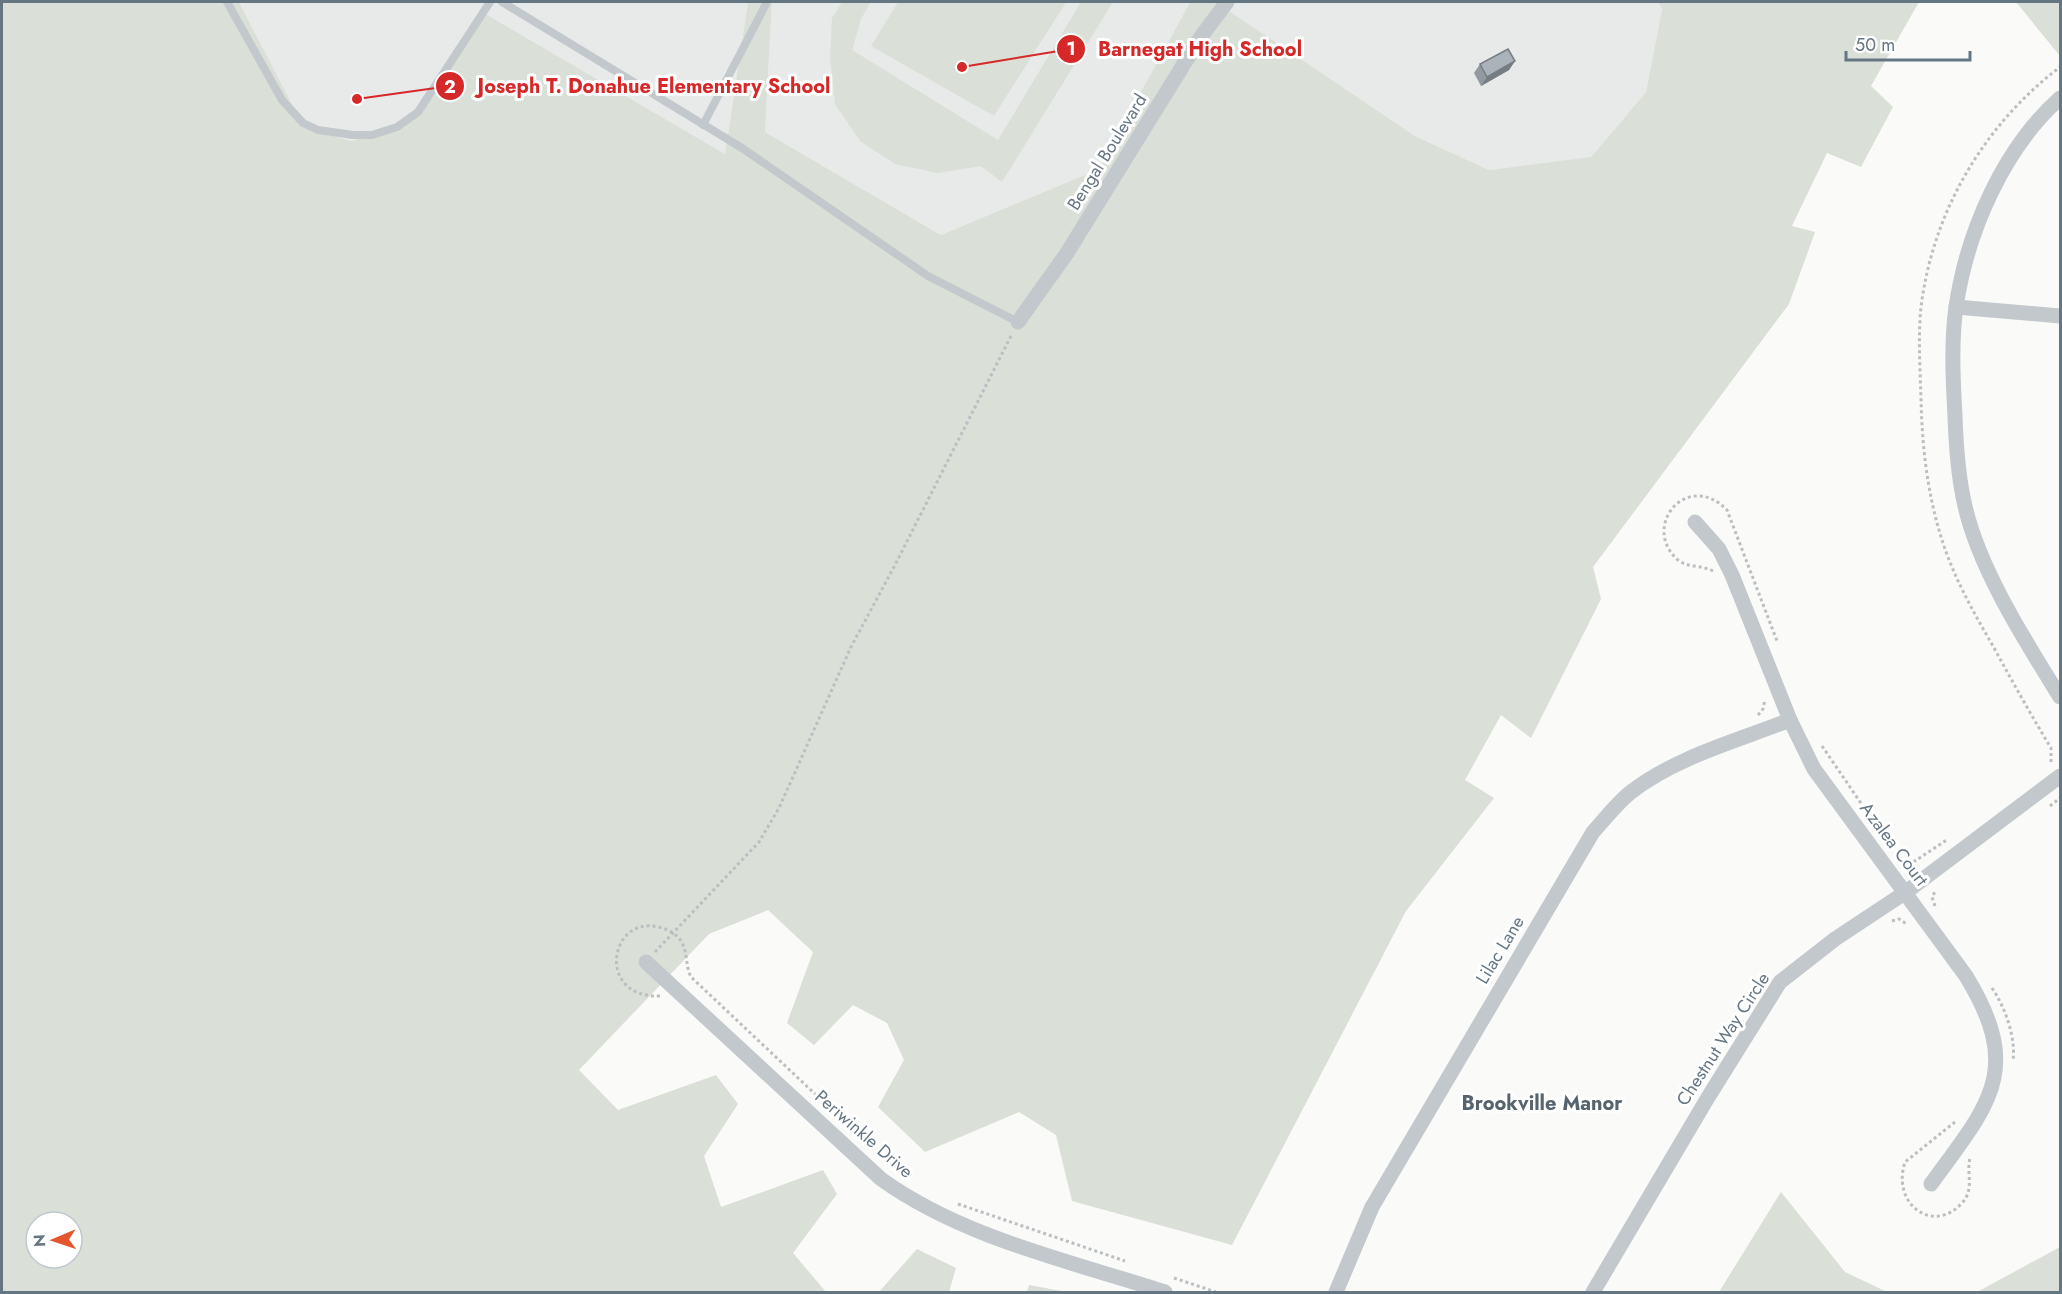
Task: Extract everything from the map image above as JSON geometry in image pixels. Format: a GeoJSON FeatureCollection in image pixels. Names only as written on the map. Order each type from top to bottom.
{"type":"FeatureCollection","features":[{"type":"Feature","properties":{"kind":"street","name":"Bengal Boulevard"},"geometry":{"type":"LineString","coordinates":[[1018,322],[1067,253],[1200,38],[1227,2]]}},
{"type":"Feature","properties":{"kind":"street"},"geometry":{"type":"LineString","coordinates":[[2061,98],[2030,132],[2006,167],[1967,255],[1956,308],[1954,396],[1956,450],[1965,507],[1981,553],[2027,642],[2061,697]]}},
{"type":"Feature","properties":{"kind":"street"},"geometry":{"type":"LineString","coordinates":[[1956,308],[2061,316]]}},
{"type":"Feature","properties":{"kind":"street","name":"Azalea Court"},"geometry":{"type":"LineString","coordinates":[[1695,522],[1719,549],[1732,575],[1790,720],[1814,769],[1906,892],[1983,1003],[1994,1031],[1997,1062],[1990,1094],[1970,1130],[1931,1184]]}},
{"type":"Feature","properties":{"kind":"street","name":"Lilac Lane"},"geometry":{"type":"LineString","coordinates":[[1336,1293],[1372,1207],[1593,832],[1629,794],[1651,778],[1685,761],[1790,720]]}},
{"type":"Feature","properties":{"kind":"street","name":"Chestnut Way Circle"},"geometry":{"type":"LineString","coordinates":[[1593,1293],[1707,1099],[1780,982],[1835,939],[1906,892],[2061,776]]}},
{"type":"Feature","properties":{"kind":"street","name":"Periwinkle Drive"},"geometry":{"type":"LineString","coordinates":[[645,962],[881,1179],[911,1200],[964,1225],[1165,1293]]}},
{"type":"Feature","properties":{"kind":"lane"},"geometry":{"type":"LineString","coordinates":[[227,2],[282,100],[303,123],[318,130],[372,135],[398,127],[418,112],[490,2]]}},
{"type":"Feature","properties":{"kind":"lane"},"geometry":{"type":"LineString","coordinates":[[502,2],[742,148],[928,276],[1018,322]]}},
{"type":"Feature","properties":{"kind":"lane"},"geometry":{"type":"LineString","coordinates":[[703,125],[767,2]]}},
{"type":"Feature","properties":{"kind":"path"},"geometry":{"type":"LineString","coordinates":[[645,962],[759,842],[779,808],[851,647],[901,555],[1018,322]]}},
{"type":"Feature","properties":{"kind":"path"},"geometry":{"type":"LineString","coordinates":[[2041,811],[2061,798]]}},
{"type":"Feature","properties":{"kind":"path"},"geometry":{"type":"LineString","coordinates":[[1938,887],[1932,897],[1940,914]]}},
{"type":"Feature","properties":{"kind":"path"},"geometry":{"type":"LineString","coordinates":[[1887,922],[1899,919],[1914,933]]}},
{"type":"Feature","properties":{"kind":"path"},"geometry":{"type":"LineString","coordinates":[[669,999],[646,996],[627,987],[620,978],[616,964],[618,948],[630,932],[653,926],[673,933],[680,939],[685,948],[691,977],[856,1133]]}},
{"type":"Feature","properties":{"kind":"path"},"geometry":{"type":"LineString","coordinates":[[1991,987],[2001,1005],[2013,1039],[2012,1064]]}},
{"type":"Feature","properties":{"kind":"path"},"geometry":{"type":"LineString","coordinates":[[1961,1115],[1905,1162],[1902,1188],[1914,1208],[1923,1214],[1947,1214],[1963,1203],[1970,1189],[1969,1161],[1974,1150]]}},
{"type":"Feature","properties":{"kind":"path"},"geometry":{"type":"LineString","coordinates":[[881,1157],[903,1173]]}},
{"type":"Feature","properties":{"kind":"path"},"geometry":{"type":"LineString","coordinates":[[952,1201],[1126,1262]]}},
{"type":"Feature","properties":{"kind":"path"},"geometry":{"type":"LineString","coordinates":[[1171,1277],[1216,1293]]}},
{"type":"Feature","properties":{"kind":"shaded area"},"geometry":{"type":"Polygon","coordinates":[[[2,2],[239,2],[304,128],[351,141],[408,122],[484,13],[725,154],[748,2],[772,2],[765,132],[941,235],[1099,169],[1190,2],[1216,2],[1415,136],[1489,170],[1591,157],[1646,92],[1662,9],[1658,2],[1919,2],[1871,86],[1893,107],[1861,167],[1827,153],[1792,226],[1815,232],[1789,304],[1593,567],[1601,599],[1531,738],[1501,715],[1465,780],[1494,798],[1406,911],[1232,1245],[1072,1201],[1056,1135],[1019,1112],[925,1152],[878,1107],[904,1060],[887,1023],[853,1005],[814,1045],[787,1023],[813,952],[768,910],[709,934],[579,1070],[618,1110],[716,1075],[738,1104],[704,1156],[721,1207],[823,1170],[837,1194],[793,1253],[826,1292],[2,1292],[2,2]]]}},
{"type":"Feature","properties":{"kind":"shaded area"},"geometry":{"type":"Polygon","coordinates":[[[239,2],[748,2],[725,154],[484,13],[408,122],[351,141],[304,129],[239,2]]]}},
{"type":"Feature","properties":{"kind":"shaded area"},"geometry":{"type":"Polygon","coordinates":[[[772,2],[1190,2],[1099,169],[941,235],[765,132],[772,2]]]}},
{"type":"Feature","properties":{"kind":"shaded area"},"geometry":{"type":"Polygon","coordinates":[[[842,2],[871,2],[861,19],[852,50],[998,140],[1081,2],[1113,2],[1002,182],[981,166],[938,173],[895,164],[860,141],[835,104],[830,58],[832,18],[842,2]]]}},
{"type":"Feature","properties":{"kind":"shaded area"},"geometry":{"type":"Polygon","coordinates":[[[898,2],[1066,2],[994,116],[871,46],[898,2]]]}},
{"type":"Feature","properties":{"kind":"shaded area"},"geometry":{"type":"Polygon","coordinates":[[[1216,2],[1658,2],[1662,9],[1646,92],[1590,158],[1489,170],[1415,136],[1216,2]]]}},
{"type":"Feature","properties":{"kind":"shaded area"},"geometry":{"type":"Polygon","coordinates":[[[2016,2],[2060,2],[2060,56],[2016,2]]]}},
{"type":"Feature","properties":{"kind":"shaded area"},"geometry":{"type":"Polygon","coordinates":[[[1781,1192],[1845,1272],[1887,1292],[1719,1292],[1781,1192]]]}},
{"type":"Feature","properties":{"kind":"shaded area"},"geometry":{"type":"Polygon","coordinates":[[[2060,1247],[2060,1292],[1977,1292],[2060,1247]]]}},
{"type":"Feature","properties":{"kind":"shaded area"},"geometry":{"type":"Polygon","coordinates":[[[917,1249],[956,1268],[949,1292],[879,1292],[917,1249]]]}},
{"type":"Feature","properties":{"kind":"shaded area"},"geometry":{"type":"Polygon","coordinates":[[[1029,1285],[1067,1292],[1027,1292],[1029,1285]]]}},
{"type":"Feature","properties":{"kind":"building"},"geometry":{"type":"Polygon","coordinates":[[[1508,49],[1515,61],[1487,77],[1480,64],[1508,49]]]}},
{"type":"Feature","properties":{"kind":"place","name":"Barnegat High School"},"geometry":{"type":"Point","coordinates":[962,67]}},
{"type":"Feature","properties":{"kind":"place","name":"Joseph T. Donahue Elementary School"},"geometry":{"type":"Point","coordinates":[357,99]}},
{"type":"Feature","properties":{"kind":"district","name":"Brookville Manor"},"geometry":{"type":"Point","coordinates":[1542,1103]}}]}
